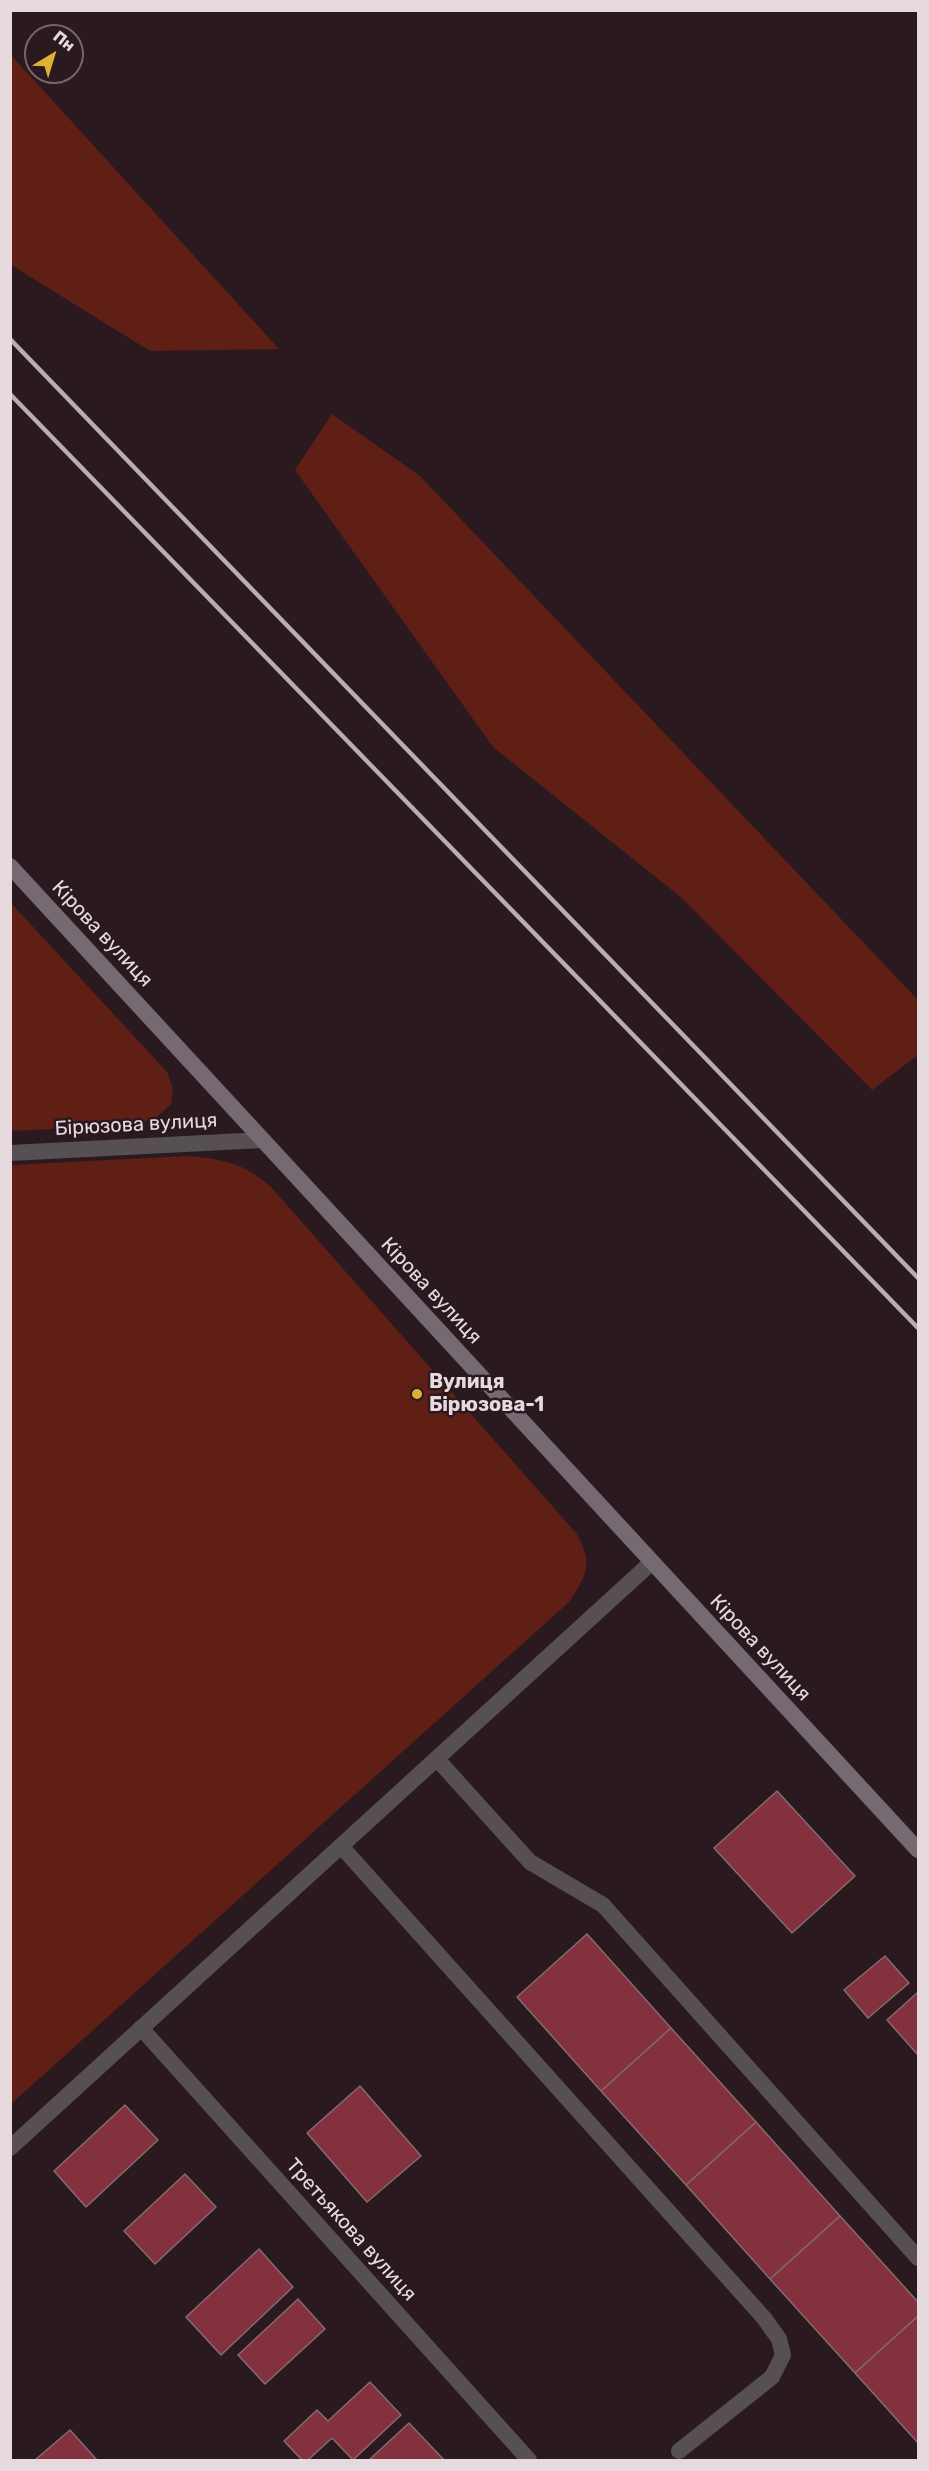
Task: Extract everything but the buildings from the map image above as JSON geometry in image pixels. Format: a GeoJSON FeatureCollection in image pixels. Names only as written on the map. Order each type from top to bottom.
{"type":"FeatureCollection","features":[{"type":"Feature","properties":{"kind":"main road","name":"Кірова вулиця"},"geometry":{"type":"LineString","coordinates":[[10,866],[918,1850]]}},
{"type":"Feature","properties":{"kind":"street","name":"Бірюзова вулиця"},"geometry":{"type":"LineString","coordinates":[[10,1153],[263,1140]]}},
{"type":"Feature","properties":{"kind":"street"},"geometry":{"type":"LineString","coordinates":[[10,2148],[652,1562]]}},
{"type":"Feature","properties":{"kind":"street"},"geometry":{"type":"LineString","coordinates":[[437,1759],[530,1862],[603,1905],[918,2258]]}},
{"type":"Feature","properties":{"kind":"street"},"geometry":{"type":"LineString","coordinates":[[341,1846],[764,2318],[779,2339],[783,2355],[772,2377],[679,2451]]}},
{"type":"Feature","properties":{"kind":"street","name":"Третьякова вулиця"},"geometry":{"type":"LineString","coordinates":[[141,2028],[529,2460]]}},
{"type":"Feature","properties":{"kind":"shaded area"},"geometry":{"type":"Polygon","coordinates":[[[10,55],[24,69],[24,84],[37,84],[279,349],[150,351],[11,265],[10,55]]]}},
{"type":"Feature","properties":{"kind":"shaded area"},"geometry":{"type":"Polygon","coordinates":[[[332,414],[420,476],[918,1000],[918,1055],[872,1090],[682,898],[493,747],[295,470],[332,414]]]}},
{"type":"Feature","properties":{"kind":"shaded area"},"geometry":{"type":"Polygon","coordinates":[[[11,903],[167,1072],[173,1089],[171,1104],[157,1117],[133,1125],[11,1131],[11,903]]]}},
{"type":"Feature","properties":{"kind":"shaded area"},"geometry":{"type":"Polygon","coordinates":[[[186,1156],[232,1163],[251,1172],[271,1187],[576,1533],[585,1553],[586,1569],[569,1602],[11,2104],[11,1165],[186,1156]]]}},
{"type":"Feature","properties":{"kind":"railway"},"geometry":{"type":"LineString","coordinates":[[10,339],[918,1278]]}},
{"type":"Feature","properties":{"kind":"railway"},"geometry":{"type":"LineString","coordinates":[[10,394],[918,1328]]}},
{"type":"Feature","properties":{"kind":"place","name":"Вулиця Бірюзова-1"},"geometry":{"type":"Point","coordinates":[417,1394]}}]}
